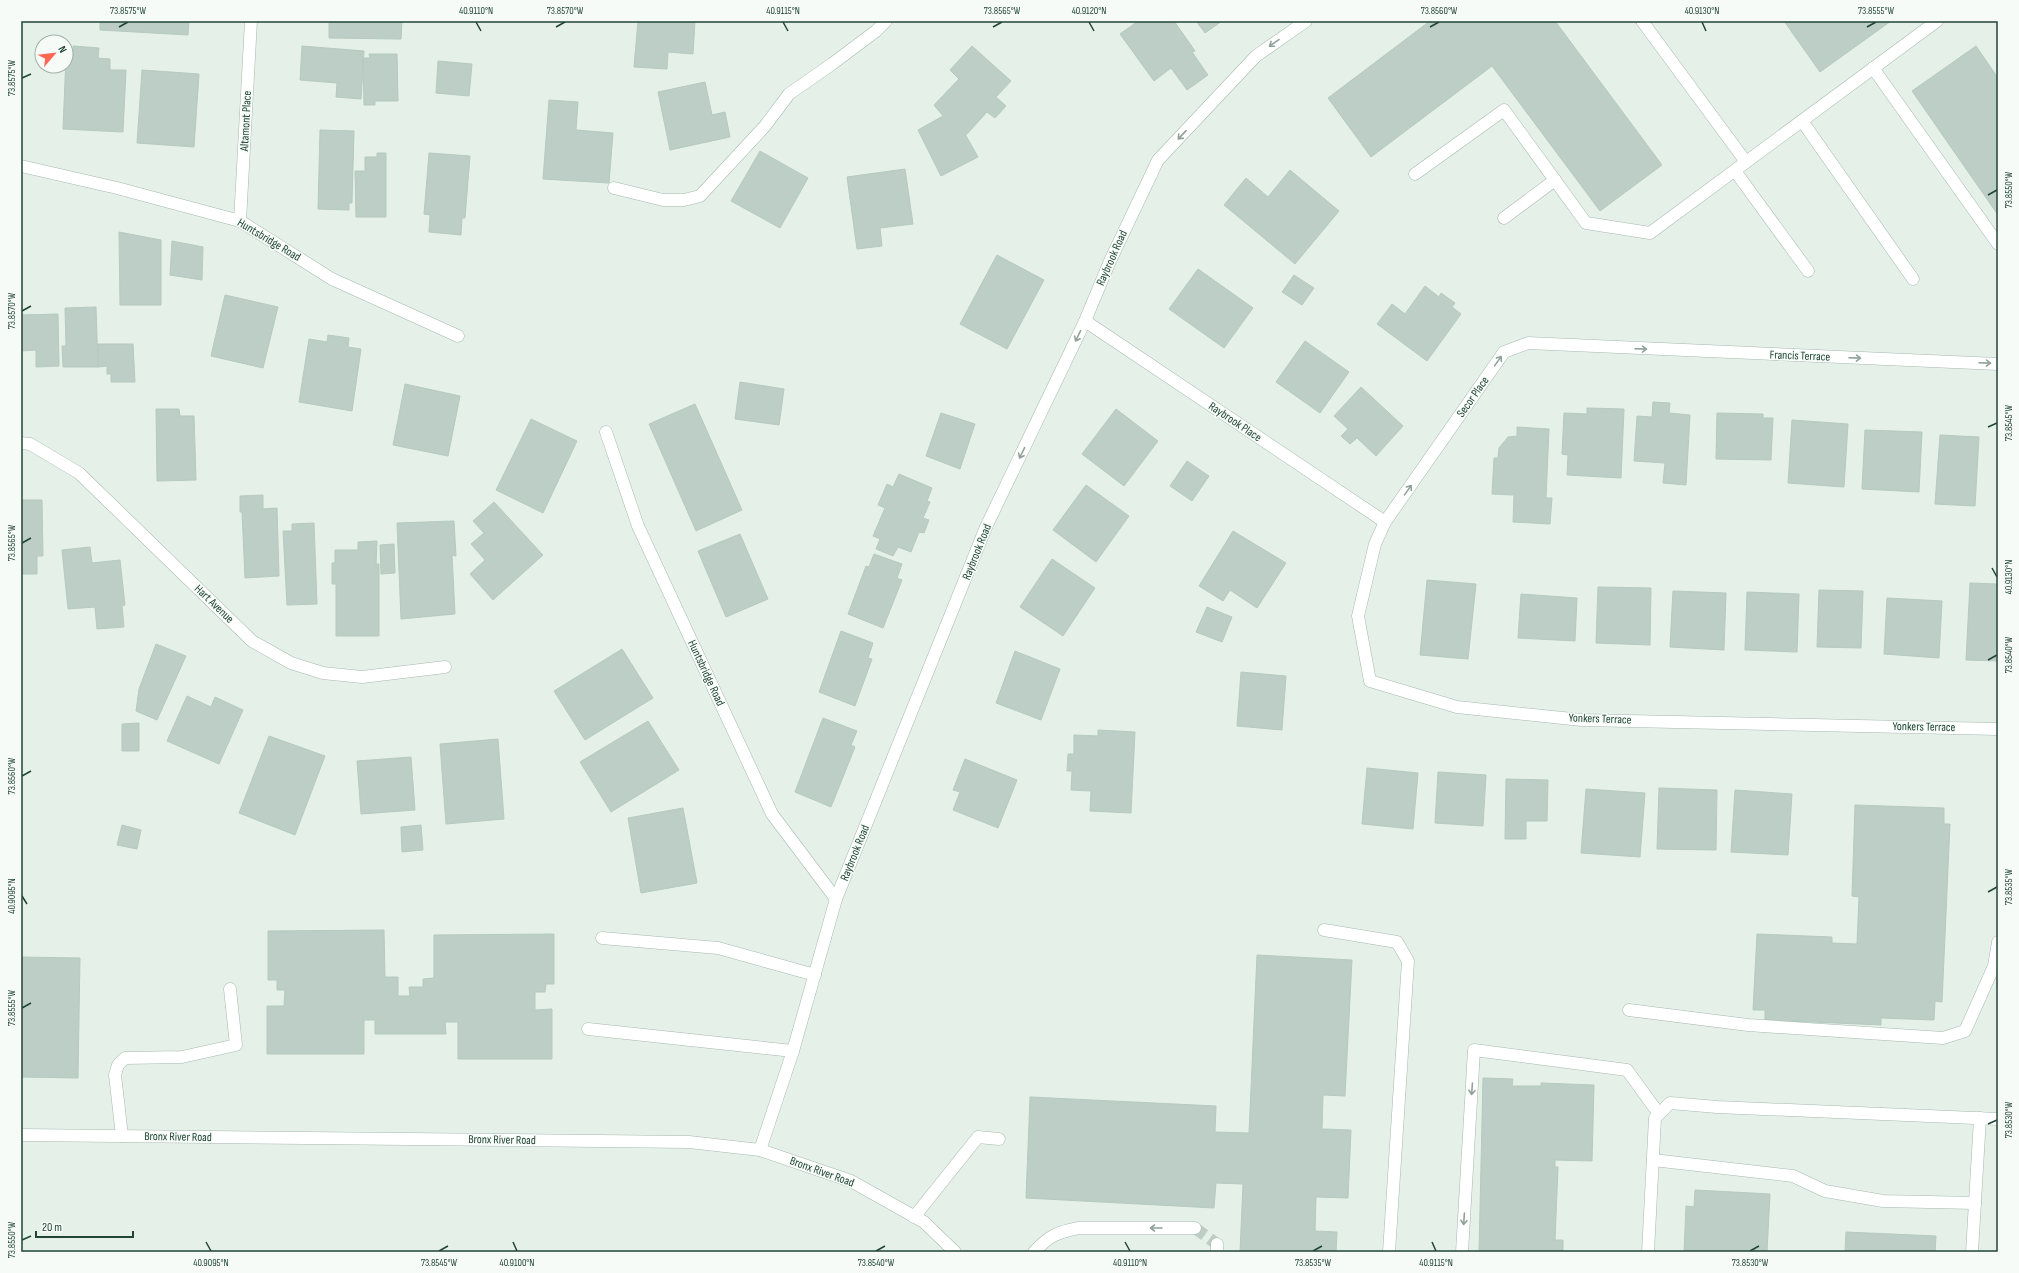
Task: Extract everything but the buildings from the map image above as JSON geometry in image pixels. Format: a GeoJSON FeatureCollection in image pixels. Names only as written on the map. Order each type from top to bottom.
{"type":"FeatureCollection","features":[{"type":"Feature","properties":{"kind":"street","name":"Altamont Place"},"geometry":{"type":"LineString","coordinates":[[240,221],[251,21]]}},
{"type":"Feature","properties":{"kind":"street"},"geometry":{"type":"LineString","coordinates":[[614,188],[663,200],[684,200],[700,196],[765,126],[788,94],[832,64],[876,31],[886,21]]}},
{"type":"Feature","properties":{"kind":"street","name":"Raybrook Road"},"geometry":{"type":"LineString","coordinates":[[760,1150],[793,1051],[836,899],[986,527],[1085,321],[1110,261],[1158,160],[1256,56],[1306,21]]}},
{"type":"Feature","properties":{"kind":"street"},"geometry":{"type":"LineString","coordinates":[[1642,21],[1746,162]]}},
{"type":"Feature","properties":{"kind":"street"},"geometry":{"type":"LineString","coordinates":[[1415,174],[1504,110],[1586,223],[1650,233],[1937,21]]}},
{"type":"Feature","properties":{"kind":"street"},"geometry":{"type":"LineString","coordinates":[[1873,68],[1998,244]]}},
{"type":"Feature","properties":{"kind":"street"},"geometry":{"type":"LineString","coordinates":[[1802,121],[1913,279]]}},
{"type":"Feature","properties":{"kind":"street","name":"Huntsbridge Road"},"geometry":{"type":"LineString","coordinates":[[21,166],[117,188],[240,221],[332,279],[458,336]]}},
{"type":"Feature","properties":{"kind":"street"},"geometry":{"type":"LineString","coordinates":[[1735,171],[1808,271]]}},
{"type":"Feature","properties":{"kind":"street"},"geometry":{"type":"LineString","coordinates":[[1504,218],[1555,180]]}},
{"type":"Feature","properties":{"kind":"street","name":"Raybrook Place"},"geometry":{"type":"LineString","coordinates":[[1085,321],[1385,522]]}},
{"type":"Feature","properties":{"kind":"street","name":"Secor Place"},"geometry":{"type":"LineString","coordinates":[[1385,522],[1504,352],[1528,344],[1602,348]]}},
{"type":"Feature","properties":{"kind":"street","name":"Francis Terrace"},"geometry":{"type":"LineString","coordinates":[[1602,348],[1998,364]]}},
{"type":"Feature","properties":{"kind":"street","name":"Huntsbridge Road"},"geometry":{"type":"LineString","coordinates":[[606,432],[638,526],[772,814],[836,899]]}},
{"type":"Feature","properties":{"kind":"street","name":"Hart Avenue"},"geometry":{"type":"LineString","coordinates":[[21,443],[30,444],[79,473],[252,640],[291,663],[323,673],[362,677],[445,667]]}},
{"type":"Feature","properties":{"kind":"street","name":"Yonkers Terrace"},"geometry":{"type":"LineString","coordinates":[[1385,522],[1375,544],[1358,616],[1370,681],[1457,707],[1582,720],[1998,729]]}},
{"type":"Feature","properties":{"kind":"street"},"geometry":{"type":"LineString","coordinates":[[1324,930],[1397,942],[1408,961],[1389,1252]]}},
{"type":"Feature","properties":{"kind":"street"},"geometry":{"type":"LineString","coordinates":[[602,938],[718,948],[814,975]]}},
{"type":"Feature","properties":{"kind":"street"},"geometry":{"type":"LineString","coordinates":[[1629,1010],[1748,1024],[1943,1038],[1965,1031],[1994,966],[1998,942]]}},
{"type":"Feature","properties":{"kind":"street"},"geometry":{"type":"LineString","coordinates":[[122,1136],[115,1074],[118,1065],[124,1058],[182,1057],[236,1045],[230,989]]}},
{"type":"Feature","properties":{"kind":"street"},"geometry":{"type":"LineString","coordinates":[[588,1029],[793,1051]]}},
{"type":"Feature","properties":{"kind":"street"},"geometry":{"type":"LineString","coordinates":[[1462,1252],[1474,1050],[1627,1070],[1659,1114]]}},
{"type":"Feature","properties":{"kind":"street"},"geometry":{"type":"LineString","coordinates":[[1648,1252],[1655,1118],[1670,1103],[1725,1107],[1998,1119]]}},
{"type":"Feature","properties":{"kind":"street"},"geometry":{"type":"LineString","coordinates":[[1972,1252],[1980,1118]]}},
{"type":"Feature","properties":{"kind":"street","name":"Bronx River Road"},"geometry":{"type":"LineString","coordinates":[[21,1135],[690,1142],[760,1150],[851,1181],[924,1222],[955,1252]]}},
{"type":"Feature","properties":{"kind":"street"},"geometry":{"type":"LineString","coordinates":[[914,1217],[978,1137],[999,1139]]}},
{"type":"Feature","properties":{"kind":"street"},"geometry":{"type":"LineString","coordinates":[[1653,1160],[1793,1176],[1825,1191],[1883,1201],[1975,1203]]}},
{"type":"Feature","properties":{"kind":"street"},"geometry":{"type":"LineString","coordinates":[[1034,1252],[1046,1239],[1062,1231],[1079,1228],[1195,1228]]}},
{"type":"Feature","properties":{"kind":"tunnel"},"geometry":{"type":"LineString","coordinates":[[1195,1228],[1217,1244]]}}]}
